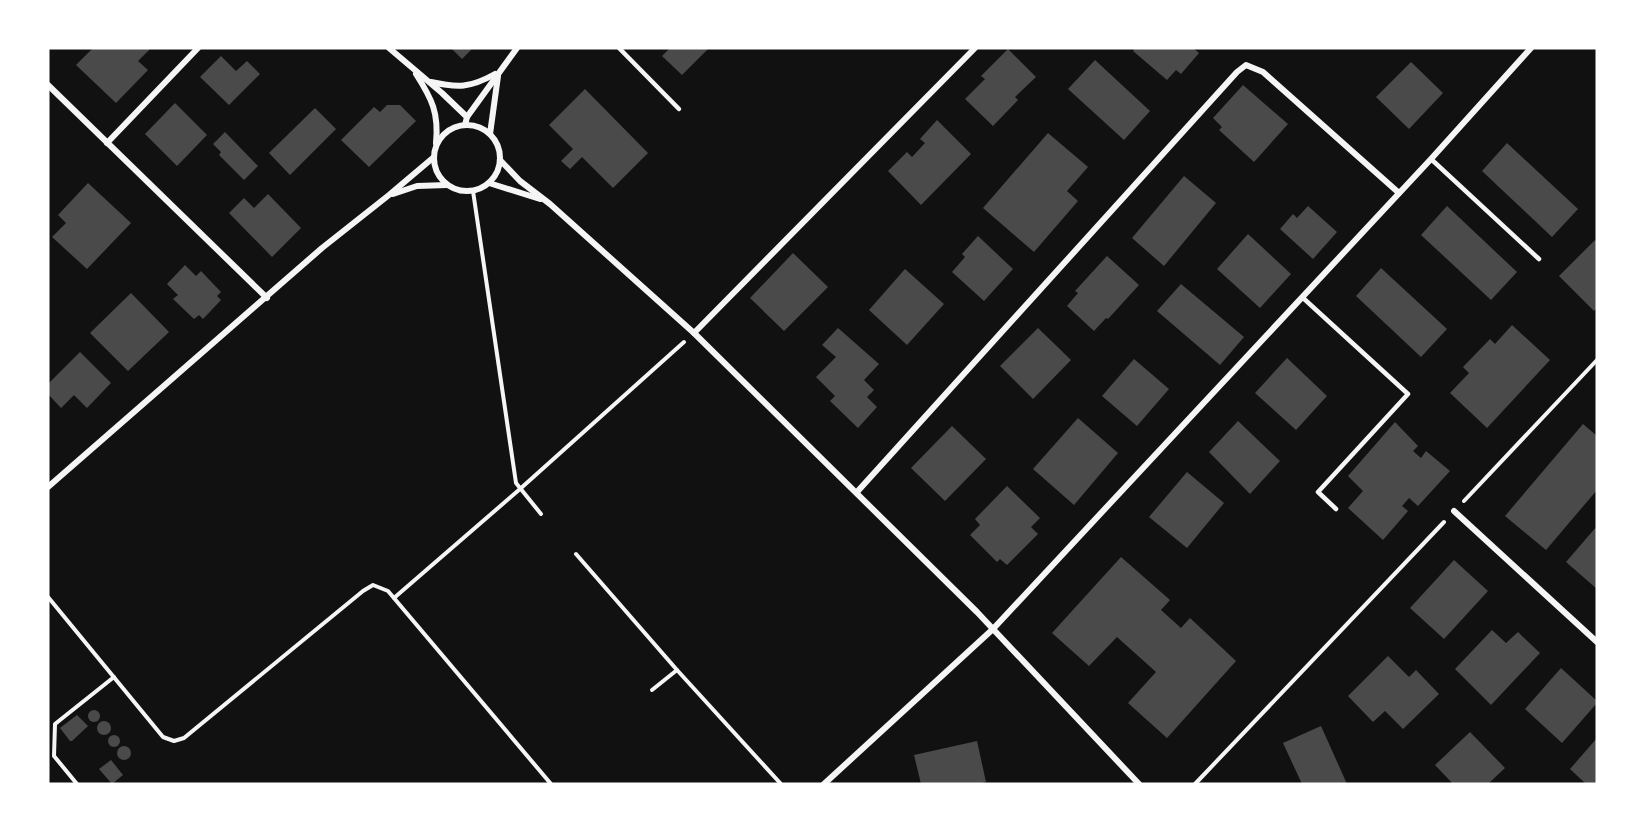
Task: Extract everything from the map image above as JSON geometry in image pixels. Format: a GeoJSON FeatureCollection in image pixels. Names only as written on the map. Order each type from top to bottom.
{"type":"FeatureCollection","features":[{"type":"Feature","properties":{"kind":"street"},"geometry":{"type":"LineString","coordinates":[[107,143],[198,48]]}},
{"type":"Feature","properties":{"kind":"street"},"geometry":{"type":"LineString","coordinates":[[389,48],[467,117]]}},
{"type":"Feature","properties":{"kind":"street"},"geometry":{"type":"LineString","coordinates":[[465,125],[467,117],[517,48]]}},
{"type":"Feature","properties":{"kind":"street"},"geometry":{"type":"LineString","coordinates":[[694,333],[975,48]]}},
{"type":"Feature","properties":{"kind":"street"},"geometry":{"type":"LineString","coordinates":[[824,784],[993,629],[1431,159],[1531,48]]}},
{"type":"Feature","properties":{"kind":"street"},"geometry":{"type":"LineString","coordinates":[[856,492],[1229,80],[1246,65],[1263,72],[1399,193]]}},
{"type":"Feature","properties":{"kind":"street"},"geometry":{"type":"LineString","coordinates":[[413,69],[432,98],[438,124],[434,157],[439,177],[455,189],[473,191],[489,183],[500,160],[497,146],[490,134],[482,129],[465,125],[446,132],[435,149]]}},
{"type":"Feature","properties":{"kind":"street"},"geometry":{"type":"LineString","coordinates":[[429,82],[464,87],[479,83],[498,73]]}},
{"type":"Feature","properties":{"kind":"street"},"geometry":{"type":"LineString","coordinates":[[490,134],[498,73]]}},
{"type":"Feature","properties":{"kind":"street"},"geometry":{"type":"LineString","coordinates":[[48,85],[267,298]]}},
{"type":"Feature","properties":{"kind":"street"},"geometry":{"type":"LineString","coordinates":[[48,487],[322,248],[434,157]]}},
{"type":"Feature","properties":{"kind":"street"},"geometry":{"type":"LineString","coordinates":[[500,160],[520,181],[694,333],[993,629],[1139,784]]}},
{"type":"Feature","properties":{"kind":"street"},"geometry":{"type":"LineString","coordinates":[[489,183],[544,200]]}},
{"type":"Feature","properties":{"kind":"street"},"geometry":{"type":"LineString","coordinates":[[389,195],[417,186],[447,185]]}},
{"type":"Feature","properties":{"kind":"street"},"geometry":{"type":"LineString","coordinates":[[1454,511],[1597,642]]}},
{"type":"Feature","properties":{"kind":"lane"},"geometry":{"type":"LineString","coordinates":[[619,48],[679,109]]}},
{"type":"Feature","properties":{"kind":"lane"},"geometry":{"type":"LineString","coordinates":[[1431,159],[1539,259]]}},
{"type":"Feature","properties":{"kind":"lane"},"geometry":{"type":"LineString","coordinates":[[1302,297],[1407,394],[1318,492],[1336,508]]}},
{"type":"Feature","properties":{"kind":"path"},"geometry":{"type":"LineString","coordinates":[[473,191],[516,483],[541,514]]}},
{"type":"Feature","properties":{"kind":"path"},"geometry":{"type":"LineString","coordinates":[[394,598],[694,333]]}},
{"type":"Feature","properties":{"kind":"path"},"geometry":{"type":"LineString","coordinates":[[1195,784],[1597,360]]}},
{"type":"Feature","properties":{"kind":"path"},"geometry":{"type":"LineString","coordinates":[[576,554],[676,670],[781,784]]}},
{"type":"Feature","properties":{"kind":"path"},"geometry":{"type":"LineString","coordinates":[[48,597],[163,737],[174,741],[184,738],[373,585],[388,591],[551,784]]}},
{"type":"Feature","properties":{"kind":"path"},"geometry":{"type":"LineString","coordinates":[[652,690],[676,670]]}},
{"type":"Feature","properties":{"kind":"path"},"geometry":{"type":"LineString","coordinates":[[77,784],[54,756],[55,724],[114,677]]}},
{"type":"Feature","properties":{"kind":"building"},"geometry":{"type":"Polygon","coordinates":[[[93,48],[151,48],[138,61],[148,70],[116,103],[76,65],[93,48]]]}},
{"type":"Feature","properties":{"kind":"building"},"geometry":{"type":"Polygon","coordinates":[[[451,48],[473,48],[462,59],[451,48]]]}},
{"type":"Feature","properties":{"kind":"building"},"geometry":{"type":"Polygon","coordinates":[[[670,48],[709,48],[682,75],[662,56],[670,48]]]}},
{"type":"Feature","properties":{"kind":"building"},"geometry":{"type":"Polygon","coordinates":[[[1135,48],[1193,48],[1199,53],[1181,74],[1176,70],[1167,80],[1133,51],[1135,48]]]}},
{"type":"Feature","properties":{"kind":"building"},"geometry":{"type":"Polygon","coordinates":[[[1008,49],[1036,77],[1015,97],[1018,100],[993,126],[965,99],[985,79],[981,76],[1008,49]]]}},
{"type":"Feature","properties":{"kind":"building"},"geometry":{"type":"Polygon","coordinates":[[[221,56],[236,71],[247,61],[260,74],[229,105],[200,77],[221,56]]]}},
{"type":"Feature","properties":{"kind":"building"},"geometry":{"type":"Polygon","coordinates":[[[1095,60],[1150,111],[1124,140],[1068,89],[1095,60]]]}},
{"type":"Feature","properties":{"kind":"building"},"geometry":{"type":"Polygon","coordinates":[[[1411,62],[1443,93],[1409,129],[1376,97],[1411,62]]]}},
{"type":"Feature","properties":{"kind":"building"},"geometry":{"type":"Polygon","coordinates":[[[1243,85],[1288,124],[1254,162],[1219,130],[1222,127],[1213,118],[1243,85]]]}},
{"type":"Feature","properties":{"kind":"building"},"geometry":{"type":"Polygon","coordinates":[[[585,89],[648,153],[613,188],[582,157],[570,169],[561,161],[573,149],[549,125],[585,89]]]}},
{"type":"Feature","properties":{"kind":"building"},"geometry":{"type":"Polygon","coordinates":[[[175,103],[207,135],[177,166],[145,134],[175,103]]]}},
{"type":"Feature","properties":{"kind":"building"},"geometry":{"type":"Polygon","coordinates":[[[387,105],[400,105],[416,121],[369,167],[341,140],[374,107],[380,112],[387,105]]]}},
{"type":"Feature","properties":{"kind":"building"},"geometry":{"type":"Polygon","coordinates":[[[315,108],[336,129],[290,175],[269,153],[315,108]]]}},
{"type":"Feature","properties":{"kind":"building"},"geometry":{"type":"Polygon","coordinates":[[[937,120],[971,154],[921,205],[888,171],[907,152],[912,157],[925,143],[920,139],[937,120]]]}},
{"type":"Feature","properties":{"kind":"building"},"geometry":{"type":"Polygon","coordinates":[[[225,132],[258,166],[244,180],[219,155],[221,152],[213,144],[225,132]]]}},
{"type":"Feature","properties":{"kind":"building"},"geometry":{"type":"Polygon","coordinates":[[[1048,133],[1088,167],[1067,191],[1078,201],[1034,252],[983,208],[1048,133]]]}},
{"type":"Feature","properties":{"kind":"building"},"geometry":{"type":"Polygon","coordinates":[[[1507,143],[1578,209],[1552,237],[1482,171],[1507,143]]]}},
{"type":"Feature","properties":{"kind":"building"},"geometry":{"type":"Polygon","coordinates":[[[1184,176],[1216,203],[1164,266],[1132,238],[1184,176]]]}},
{"type":"Feature","properties":{"kind":"building"},"geometry":{"type":"Polygon","coordinates":[[[88,183],[131,223],[87,269],[52,237],[66,223],[58,215],[88,183]]]}},
{"type":"Feature","properties":{"kind":"building"},"geometry":{"type":"Polygon","coordinates":[[[268,194],[301,228],[272,257],[229,213],[244,198],[254,208],[268,194]]]}},
{"type":"Feature","properties":{"kind":"building"},"geometry":{"type":"Polygon","coordinates":[[[1308,206],[1337,232],[1313,259],[1280,229],[1293,214],[1297,218],[1308,206]]]}},
{"type":"Feature","properties":{"kind":"building"},"geometry":{"type":"Polygon","coordinates":[[[1447,206],[1517,272],[1491,300],[1421,235],[1447,206]]]}},
{"type":"Feature","properties":{"kind":"building"},"geometry":{"type":"Polygon","coordinates":[[[1248,234],[1291,274],[1260,308],[1217,269],[1248,234]]]}},
{"type":"Feature","properties":{"kind":"building"},"geometry":{"type":"Polygon","coordinates":[[[978,236],[1013,269],[984,301],[952,272],[965,257],[962,254],[978,236]]]}},
{"type":"Feature","properties":{"kind":"building"},"geometry":{"type":"Polygon","coordinates":[[[1595,240],[1597,242],[1597,308],[1594,311],[1559,276],[1595,240]]]}},
{"type":"Feature","properties":{"kind":"building"},"geometry":{"type":"Polygon","coordinates":[[[793,253],[828,287],[784,331],[750,298],[793,253]]]}},
{"type":"Feature","properties":{"kind":"building"},"geometry":{"type":"Polygon","coordinates":[[[1107,256],[1139,285],[1094,331],[1067,306],[1078,293],[1075,291],[1107,256]]]}},
{"type":"Feature","properties":{"kind":"building"},"geometry":{"type":"Polygon","coordinates":[[[185,265],[196,276],[201,271],[221,292],[217,296],[221,300],[203,319],[199,315],[194,319],[173,299],[178,295],[167,284],[185,265]]]}},
{"type":"Feature","properties":{"kind":"building"},"geometry":{"type":"Polygon","coordinates":[[[1381,268],[1447,329],[1421,357],[1356,296],[1381,268]]]}},
{"type":"Feature","properties":{"kind":"building"},"geometry":{"type":"Polygon","coordinates":[[[905,269],[944,304],[907,345],[869,310],[905,269]]]}},
{"type":"Feature","properties":{"kind":"building"},"geometry":{"type":"Polygon","coordinates":[[[1181,284],[1244,337],[1220,365],[1157,311],[1181,284]]]}},
{"type":"Feature","properties":{"kind":"building"},"geometry":{"type":"Polygon","coordinates":[[[131,293],[169,332],[128,371],[90,333],[131,293]]]}},
{"type":"Feature","properties":{"kind":"building"},"geometry":{"type":"Polygon","coordinates":[[[1512,325],[1550,360],[1487,428],[1450,393],[1469,373],[1463,367],[1490,339],[1495,344],[1512,325]]]}},
{"type":"Feature","properties":{"kind":"building"},"geometry":{"type":"Polygon","coordinates":[[[838,328],[879,364],[864,380],[874,390],[867,397],[877,407],[858,428],[830,401],[835,396],[816,377],[836,357],[822,345],[838,328]]]}},
{"type":"Feature","properties":{"kind":"building"},"geometry":{"type":"Polygon","coordinates":[[[1038,328],[1071,360],[1033,399],[1000,366],[1038,328]]]}},
{"type":"Feature","properties":{"kind":"building"},"geometry":{"type":"Polygon","coordinates":[[[80,352],[111,383],[87,408],[74,395],[61,408],[48,394],[48,384],[80,352]]]}},
{"type":"Feature","properties":{"kind":"building"},"geometry":{"type":"Polygon","coordinates":[[[1287,358],[1327,396],[1296,430],[1255,393],[1287,358]]]}},
{"type":"Feature","properties":{"kind":"building"},"geometry":{"type":"Polygon","coordinates":[[[1134,359],[1169,389],[1137,426],[1102,396],[1134,359]]]}},
{"type":"Feature","properties":{"kind":"building"},"geometry":{"type":"Polygon","coordinates":[[[1078,418],[1118,453],[1074,505],[1033,469],[1078,418]]]}},
{"type":"Feature","properties":{"kind":"building"},"geometry":{"type":"Polygon","coordinates":[[[1238,421],[1280,461],[1250,494],[1209,452],[1238,421]]]}},
{"type":"Feature","properties":{"kind":"building"},"geometry":{"type":"Polygon","coordinates":[[[1395,422],[1418,446],[1413,451],[1421,458],[1426,451],[1450,471],[1418,506],[1409,498],[1402,506],[1408,511],[1383,540],[1348,508],[1363,491],[1348,476],[1395,422]]]}},
{"type":"Feature","properties":{"kind":"building"},"geometry":{"type":"Polygon","coordinates":[[[1583,424],[1597,436],[1597,490],[1546,550],[1505,516],[1583,424]]]}},
{"type":"Feature","properties":{"kind":"building"},"geometry":{"type":"Polygon","coordinates":[[[952,426],[986,459],[945,501],[911,468],[952,426]]]}},
{"type":"Feature","properties":{"kind":"building"},"geometry":{"type":"Polygon","coordinates":[[[1187,472],[1224,503],[1187,548],[1149,517],[1187,472]]]}},
{"type":"Feature","properties":{"kind":"building"},"geometry":{"type":"Polygon","coordinates":[[[1007,486],[1040,518],[1031,527],[1038,534],[1007,565],[1000,559],[997,562],[970,535],[980,525],[975,519],[1007,486]]]}},
{"type":"Feature","properties":{"kind":"building"},"geometry":{"type":"Polygon","coordinates":[[[1597,526],[1597,589],[1566,562],[1597,526]]]}},
{"type":"Feature","properties":{"kind":"building"},"geometry":{"type":"Polygon","coordinates":[[[1121,557],[1170,600],[1161,610],[1181,628],[1190,618],[1236,661],[1167,738],[1128,703],[1156,672],[1117,637],[1089,666],[1052,633],[1121,557]]]}},
{"type":"Feature","properties":{"kind":"building"},"geometry":{"type":"Polygon","coordinates":[[[1454,560],[1488,591],[1444,639],[1410,608],[1454,560]]]}},
{"type":"Feature","properties":{"kind":"building"},"geometry":{"type":"Polygon","coordinates":[[[1492,630],[1506,643],[1518,632],[1540,653],[1491,705],[1455,669],[1492,630]]]}},
{"type":"Feature","properties":{"kind":"building"},"geometry":{"type":"Polygon","coordinates":[[[1388,656],[1409,677],[1416,670],[1439,694],[1403,729],[1385,711],[1373,722],[1348,696],[1388,656]]]}},
{"type":"Feature","properties":{"kind":"building"},"geometry":{"type":"Polygon","coordinates":[[[1561,668],[1597,701],[1562,743],[1525,709],[1561,668]]]}},
{"type":"Feature","properties":{"kind":"building"},"geometry":{"type":"Polygon","coordinates":[[[96,710],[99,711],[99,721],[92,722],[89,721],[88,714],[89,711],[96,710]]]}},
{"type":"Feature","properties":{"kind":"building"},"geometry":{"type":"Polygon","coordinates":[[[77,715],[88,726],[70,741],[60,728],[77,715]]]}},
{"type":"Feature","properties":{"kind":"building"},"geometry":{"type":"Polygon","coordinates":[[[104,721],[109,723],[111,728],[109,733],[104,735],[99,733],[97,728],[99,723],[104,721]]]}},
{"type":"Feature","properties":{"kind":"building"},"geometry":{"type":"Polygon","coordinates":[[[1321,726],[1347,784],[1302,784],[1283,743],[1321,726]]]}},
{"type":"Feature","properties":{"kind":"building"},"geometry":{"type":"Polygon","coordinates":[[[1470,732],[1505,768],[1488,784],[1453,784],[1435,765],[1470,732]]]}},
{"type":"Feature","properties":{"kind":"building"},"geometry":{"type":"Polygon","coordinates":[[[116,735],[119,736],[119,746],[112,747],[109,746],[108,739],[109,736],[116,735]]]}},
{"type":"Feature","properties":{"kind":"building"},"geometry":{"type":"Polygon","coordinates":[[[1597,738],[1597,784],[1586,784],[1570,769],[1597,738]]]}},
{"type":"Feature","properties":{"kind":"building"},"geometry":{"type":"Polygon","coordinates":[[[977,741],[986,782],[921,784],[914,755],[977,741]]]}},
{"type":"Feature","properties":{"kind":"building"},"geometry":{"type":"Polygon","coordinates":[[[124,746],[129,748],[131,753],[129,758],[124,760],[119,758],[117,753],[119,748],[124,746]]]}},
{"type":"Feature","properties":{"kind":"building"},"geometry":{"type":"Polygon","coordinates":[[[111,760],[123,775],[112,784],[99,769],[111,760]]]}}]}
